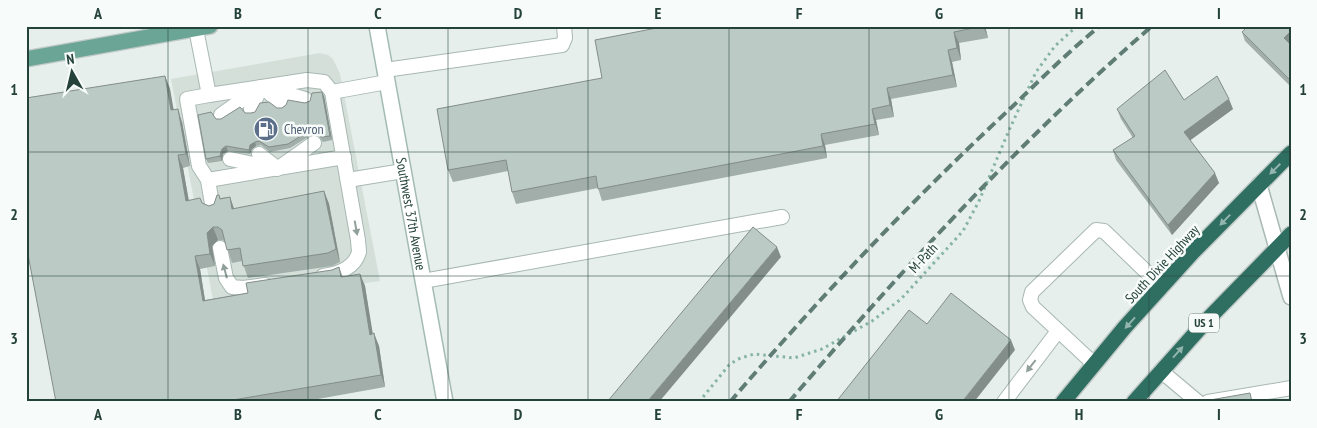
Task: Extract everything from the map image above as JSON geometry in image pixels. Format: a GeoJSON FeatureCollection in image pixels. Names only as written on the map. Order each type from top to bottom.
{"type":"FeatureCollection","features":[{"type":"Feature","properties":{"kind":"highway","name":"South Dixie Highway"},"geometry":{"type":"LineString","coordinates":[[1063,402],[1162,287],[1291,154]]}},
{"type":"Feature","properties":{"kind":"highway","name":"US 1"},"geometry":{"type":"LineString","coordinates":[[1134,402],[1208,319],[1291,234]]}},
{"type":"Feature","properties":{"kind":"main road","name":"Southwest 37th Avenue"},"geometry":{"type":"LineString","coordinates":[[377,26],[445,402]]}},
{"type":"Feature","properties":{"kind":"main road"},"geometry":{"type":"LineString","coordinates":[[26,59],[203,27]]}},
{"type":"Feature","properties":{"kind":"main road"},"geometry":{"type":"LineString","coordinates":[[1259,185],[1291,297]]}},
{"type":"Feature","properties":{"kind":"lane"},"geometry":{"type":"LineString","coordinates":[[332,92],[386,76],[562,45],[565,38],[564,26]]}},
{"type":"Feature","properties":{"kind":"lane"},"geometry":{"type":"LineString","coordinates":[[203,27],[209,95]]}},
{"type":"Feature","properties":{"kind":"lane"},"geometry":{"type":"LineString","coordinates":[[213,210],[208,180],[199,166],[187,99],[307,80],[324,82],[332,92],[359,252],[354,261],[345,270],[335,274],[307,278]]}},
{"type":"Feature","properties":{"kind":"lane"},"geometry":{"type":"LineString","coordinates":[[261,86],[305,99]]}},
{"type":"Feature","properties":{"kind":"lane"},"geometry":{"type":"LineString","coordinates":[[261,86],[281,104]]}},
{"type":"Feature","properties":{"kind":"lane"},"geometry":{"type":"LineString","coordinates":[[251,109],[261,86]]}},
{"type":"Feature","properties":{"kind":"lane"},"geometry":{"type":"LineString","coordinates":[[221,115],[261,86]]}},
{"type":"Feature","properties":{"kind":"lane"},"geometry":{"type":"LineString","coordinates":[[230,159],[277,169],[314,143]]}},
{"type":"Feature","properties":{"kind":"lane"},"geometry":{"type":"LineString","coordinates":[[277,169],[290,148]]}},
{"type":"Feature","properties":{"kind":"lane"},"geometry":{"type":"LineString","coordinates":[[259,154],[277,169]]}},
{"type":"Feature","properties":{"kind":"lane"},"geometry":{"type":"LineString","coordinates":[[208,180],[344,157]]}},
{"type":"Feature","properties":{"kind":"lane"},"geometry":{"type":"LineString","coordinates":[[348,180],[403,171]]}},
{"type":"Feature","properties":{"kind":"lane"},"geometry":{"type":"LineString","coordinates":[[423,282],[782,218]]}},
{"type":"Feature","properties":{"kind":"lane"},"geometry":{"type":"LineString","coordinates":[[1094,364],[1033,307],[1030,300],[1032,292],[1096,230],[1104,231],[1162,287]]}},
{"type":"Feature","properties":{"kind":"lane"},"geometry":{"type":"LineString","coordinates":[[220,248],[226,278],[232,287],[244,288],[280,282]]}},
{"type":"Feature","properties":{"kind":"lane"},"geometry":{"type":"LineString","coordinates":[[1004,402],[1058,331]]}},
{"type":"Feature","properties":{"kind":"lane"},"geometry":{"type":"LineString","coordinates":[[1161,371],[1198,402]]}},
{"type":"Feature","properties":{"kind":"lane"},"geometry":{"type":"LineString","coordinates":[[1208,402],[1291,388]]}},
{"type":"Feature","properties":{"kind":"path","name":"M-Path"},"geometry":{"type":"LineString","coordinates":[[699,402],[729,365],[738,359],[754,354],[794,358],[822,349],[872,321],[901,298],[963,231],[979,202],[1036,72],[1055,46],[1078,26]]}},
{"type":"Feature","properties":{"kind":"shaded area"},"geometry":{"type":"Polygon","coordinates":[[[320,53],[328,55],[333,59],[340,74],[380,281],[214,305],[171,79],[320,53]]]}},
{"type":"Feature","properties":{"kind":"building"},"geometry":{"type":"Polygon","coordinates":[[[667,26],[983,26],[954,32],[957,48],[948,50],[953,75],[887,88],[890,105],[872,109],[875,124],[821,134],[823,146],[598,189],[596,176],[512,192],[506,160],[448,170],[437,109],[602,78],[595,40],[667,26]]]}},
{"type":"Feature","properties":{"kind":"building"},"geometry":{"type":"Polygon","coordinates":[[[1248,26],[1291,26],[1291,31],[1284,38],[1291,45],[1291,81],[1242,32],[1248,26]]]}},
{"type":"Feature","properties":{"kind":"building"},"geometry":{"type":"Polygon","coordinates":[[[1165,70],[1184,100],[1217,76],[1229,99],[1184,132],[1215,173],[1168,225],[1113,150],[1135,136],[1117,109],[1165,70]]]}},
{"type":"Feature","properties":{"kind":"building"},"geometry":{"type":"Polygon","coordinates":[[[165,76],[171,110],[178,109],[186,154],[178,155],[186,201],[200,198],[202,203],[209,206],[214,204],[217,195],[219,195],[220,199],[230,197],[232,209],[324,191],[336,249],[328,253],[243,266],[240,248],[227,250],[222,230],[218,227],[213,227],[207,233],[210,254],[195,256],[203,301],[248,293],[246,283],[332,270],[339,267],[341,277],[360,274],[370,335],[374,333],[381,375],[221,402],[56,402],[26,244],[26,98],[165,76]]]}},
{"type":"Feature","properties":{"kind":"building","name":"Chevron"},"geometry":{"type":"Polygon","coordinates":[[[322,92],[330,136],[321,137],[317,131],[311,130],[288,144],[269,147],[259,141],[250,145],[249,150],[226,146],[222,149],[220,156],[206,159],[198,115],[211,112],[216,119],[221,119],[240,107],[245,113],[251,113],[255,112],[260,103],[269,102],[277,108],[282,108],[288,100],[305,103],[310,101],[312,93],[322,92]]]}},
{"type":"Feature","properties":{"kind":"building"},"geometry":{"type":"Polygon","coordinates":[[[753,227],[777,247],[647,402],[607,402],[753,227]]]}},
{"type":"Feature","properties":{"kind":"building"},"geometry":{"type":"Polygon","coordinates":[[[951,293],[1011,340],[962,402],[836,402],[909,310],[927,324],[951,293]]]}},
{"type":"Feature","properties":{"kind":"building"},"geometry":{"type":"Polygon","coordinates":[[[1250,393],[1252,402],[1210,402],[1210,400],[1250,393]]]}},
{"type":"Feature","properties":{"kind":"railway"},"geometry":{"type":"LineString","coordinates":[[730,402],[832,287],[903,213],[1045,75],[1100,26]]}},
{"type":"Feature","properties":{"kind":"railway"},"geometry":{"type":"LineString","coordinates":[[789,402],[875,303],[963,207],[1055,115],[1152,26]]}},
{"type":"Feature","properties":{"kind":"place","name":"Chevron"},"geometry":{"type":"Point","coordinates":[266,129]}}]}
